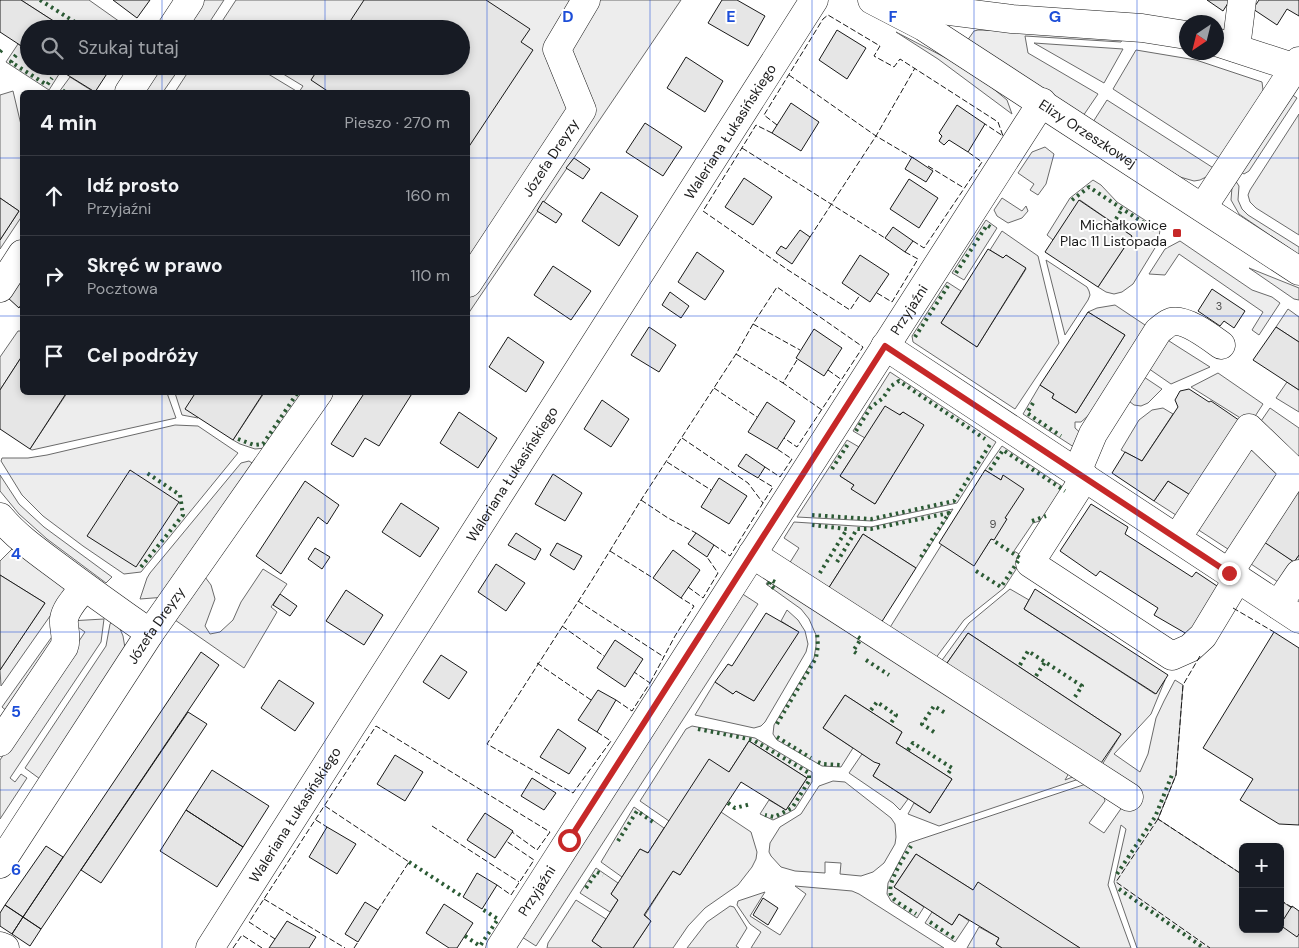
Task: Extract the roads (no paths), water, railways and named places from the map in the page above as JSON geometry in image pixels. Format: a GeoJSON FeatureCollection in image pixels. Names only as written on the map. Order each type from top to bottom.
{"type":"FeatureCollection","features":[{"type":"Feature","properties":{"kind":"street"},"geometry":{"type":"LineString","coordinates":[[177,20],[190,0]]}},
{"type":"Feature","properties":{"kind":"street","name":"Józefa Dreyzy"},"geometry":{"type":"LineString","coordinates":[[470,280],[582,110],[557,49],[586,0]]}},
{"type":"Feature","properties":{"kind":"street","name":"Waleriana Łukasińskiego"},"geometry":{"type":"LineString","coordinates":[[210,948],[814,0]]}},
{"type":"Feature","properties":{"kind":"street"},"geometry":{"type":"LineString","coordinates":[[1203,207],[1298,66],[1226,45],[1242,0]]}},
{"type":"Feature","properties":{"kind":"street"},"geometry":{"type":"LineString","coordinates":[[874,1],[1012,18],[1135,27],[1179,34]]}},
{"type":"Feature","properties":{"kind":"street","name":"Elizy Orzeszkowej"},"geometry":{"type":"LineString","coordinates":[[874,1],[924,27],[1299,271]]}},
{"type":"Feature","properties":{"kind":"street"},"geometry":{"type":"LineString","coordinates":[[130,90],[140,75]]}},
{"type":"Feature","properties":{"kind":"street","name":"Przyjaźni"},"geometry":{"type":"LineString","coordinates":[[500,948],[1042,102]]}},
{"type":"Feature","properties":{"kind":"street"},"geometry":{"type":"LineString","coordinates":[[0,288],[20,257]]}},
{"type":"Feature","properties":{"kind":"street"},"geometry":{"type":"LineString","coordinates":[[1177,538],[1249,428],[1296,474],[1233,575],[1203,636],[1190,648],[1172,656],[1030,563],[1081,475],[1093,434],[1158,331],[1171,322],[1179,322],[1197,329],[1221,345]]}},
{"type":"Feature","properties":{"kind":"street"},"geometry":{"type":"LineString","coordinates":[[885,346],[1289,612],[1299,574]]}},
{"type":"Feature","properties":{"kind":"street","name":"Józefa Dreyzy"},"geometry":{"type":"LineString","coordinates":[[0,864],[150,633],[317,395]]}},
{"type":"Feature","properties":{"kind":"street"},"geometry":{"type":"LineString","coordinates":[[0,517],[23,541],[150,633]]}},
{"type":"Feature","properties":{"kind":"street"},"geometry":{"type":"LineString","coordinates":[[752,554],[1129,797]]}},
{"type":"Feature","properties":{"kind":"street"},"geometry":{"type":"LineString","coordinates":[[0,742],[64,647],[66,635],[64,618],[68,609],[84,587]]}},
{"type":"Feature","properties":{"kind":"street"},"geometry":{"type":"LineString","coordinates":[[0,946],[5,948]]}},
{"type":"Feature","properties":{"kind":"place","name":"Michałkowice Plac 11 Listopada"},"geometry":{"type":"Point","coordinates":[1177,233]}}]}
